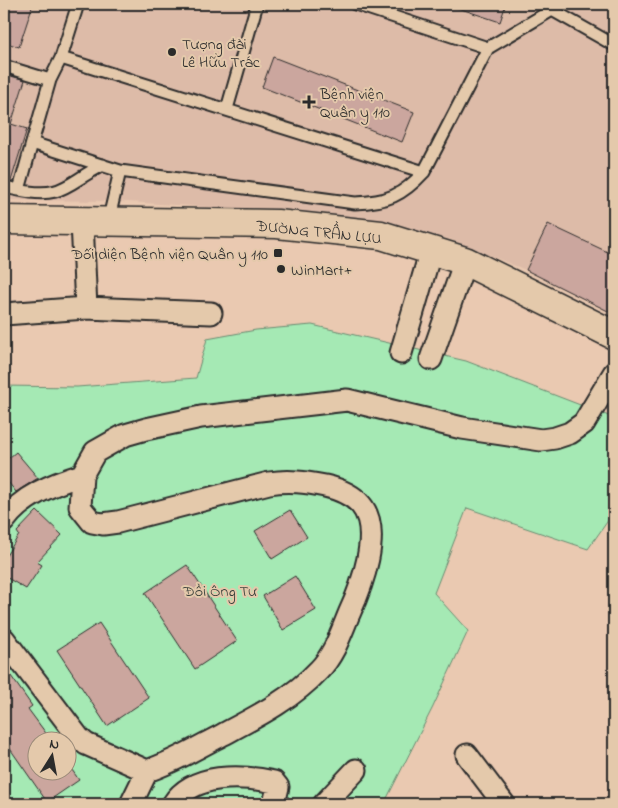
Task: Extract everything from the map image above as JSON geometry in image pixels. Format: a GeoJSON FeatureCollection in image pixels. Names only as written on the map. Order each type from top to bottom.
{"type":"FeatureCollection","features":[{"type":"Feature","properties":{"kind":"main road","name":"ĐƯỜNG TRẦN LỰU"},"geometry":{"type":"LineString","coordinates":[[4,220],[277,224],[381,235],[465,261],[614,335]]}},
{"type":"Feature","properties":{"kind":"street"},"geometry":{"type":"LineString","coordinates":[[82,221],[86,308]]}},
{"type":"Feature","properties":{"kind":"street"},"geometry":{"type":"LineString","coordinates":[[401,353],[431,250]]}},
{"type":"Feature","properties":{"kind":"street"},"geometry":{"type":"LineString","coordinates":[[430,359],[465,261]]}},
{"type":"Feature","properties":{"kind":"street"},"geometry":{"type":"LineString","coordinates":[[4,314],[86,308],[211,313]]}},
{"type":"Feature","properties":{"kind":"street"},"geometry":{"type":"LineString","coordinates":[[131,804],[147,771],[173,761],[268,711],[320,670],[330,656],[356,598],[368,558],[368,522],[362,506],[351,496],[337,489],[289,480],[269,483],[132,520],[103,524],[92,522],[80,507],[82,475],[95,452],[113,441],[139,431],[201,417],[347,400],[366,403],[462,428],[540,440],[555,438],[570,433],[584,423],[614,373]]}},
{"type":"Feature","properties":{"kind":"street"},"geometry":{"type":"LineString","coordinates":[[4,521],[16,506],[43,490],[82,475]]}},
{"type":"Feature","properties":{"kind":"street"},"geometry":{"type":"LineString","coordinates":[[4,639],[79,738],[104,752],[147,771]]}},
{"type":"Feature","properties":{"kind":"street"},"geometry":{"type":"LineString","coordinates":[[467,755],[504,804]]}},
{"type":"Feature","properties":{"kind":"street"},"geometry":{"type":"LineString","coordinates":[[324,804],[356,770]]}},
{"type":"Feature","properties":{"kind":"street"},"geometry":{"type":"LineString","coordinates":[[173,804],[179,795],[192,784],[210,779],[274,782],[278,787],[274,804]]}},
{"type":"Feature","properties":{"kind":"lane"},"geometry":{"type":"LineString","coordinates":[[19,190],[50,80],[62,58],[78,4]]}},
{"type":"Feature","properties":{"kind":"lane"},"geometry":{"type":"LineString","coordinates":[[227,109],[258,4]]}},
{"type":"Feature","properties":{"kind":"lane"},"geometry":{"type":"LineString","coordinates":[[355,4],[488,48]]}},
{"type":"Feature","properties":{"kind":"lane"},"geometry":{"type":"LineString","coordinates":[[32,143],[120,171],[355,203],[376,202],[397,196],[411,186],[424,172],[488,48],[554,7],[614,45]]}},
{"type":"Feature","properties":{"kind":"lane"},"geometry":{"type":"LineString","coordinates":[[62,58],[424,172]]}},
{"type":"Feature","properties":{"kind":"lane"},"geometry":{"type":"LineString","coordinates":[[4,66],[50,80]]}},
{"type":"Feature","properties":{"kind":"lane"},"geometry":{"type":"LineString","coordinates":[[4,186],[36,193],[57,192],[103,165]]}},
{"type":"Feature","properties":{"kind":"lane"},"geometry":{"type":"LineString","coordinates":[[108,222],[120,171]]}},
{"type":"Feature","properties":{"kind":"shaded area","name":"Bệnh viện Quân y 110"},"geometry":{"type":"Polygon","coordinates":[[[4,4],[614,4],[614,255],[548,224],[526,270],[451,240],[425,233],[355,222],[238,209],[113,201],[4,200],[4,4]]]}},
{"type":"Feature","properties":{"kind":"green space","name":"Đồi Ông Tư"},"geometry":{"type":"Polygon","coordinates":[[[312,325],[466,361],[614,418],[614,512],[588,549],[467,508],[434,593],[468,631],[433,707],[384,804],[13,804],[4,796],[4,386],[77,387],[196,378],[207,339],[256,330],[312,325]]]}},
{"type":"Feature","properties":{"kind":"building"},"geometry":{"type":"Polygon","coordinates":[[[4,4],[33,4],[19,47],[4,42],[4,4]]]}},
{"type":"Feature","properties":{"kind":"building"},"geometry":{"type":"Polygon","coordinates":[[[455,4],[506,4],[500,22],[455,7],[455,4]]]}},
{"type":"Feature","properties":{"kind":"building"},"geometry":{"type":"Polygon","coordinates":[[[273,57],[414,112],[402,142],[262,87],[273,57]]]}},
{"type":"Feature","properties":{"kind":"building"},"geometry":{"type":"Polygon","coordinates":[[[4,74],[25,80],[11,124],[27,129],[11,181],[4,180],[4,74]]]}},
{"type":"Feature","properties":{"kind":"building"},"geometry":{"type":"Polygon","coordinates":[[[548,224],[614,255],[614,314],[526,270],[548,224]]]}},
{"type":"Feature","properties":{"kind":"building"},"geometry":{"type":"Polygon","coordinates":[[[16,452],[38,478],[16,492],[4,477],[4,462],[16,452]]]}},
{"type":"Feature","properties":{"kind":"building"},"geometry":{"type":"Polygon","coordinates":[[[290,510],[307,537],[272,559],[255,531],[290,510]]]}},
{"type":"Feature","properties":{"kind":"building"},"geometry":{"type":"Polygon","coordinates":[[[37,511],[62,535],[37,562],[42,565],[26,589],[4,576],[4,559],[19,535],[17,532],[37,511]]]}},
{"type":"Feature","properties":{"kind":"building"},"geometry":{"type":"Polygon","coordinates":[[[187,565],[237,641],[195,669],[145,593],[187,565]]]}},
{"type":"Feature","properties":{"kind":"building"},"geometry":{"type":"Polygon","coordinates":[[[295,576],[316,610],[283,630],[263,596],[295,576]]]}},
{"type":"Feature","properties":{"kind":"building"},"geometry":{"type":"Polygon","coordinates":[[[99,623],[149,698],[107,726],[57,650],[99,623]]]}},
{"type":"Feature","properties":{"kind":"building"},"geometry":{"type":"Polygon","coordinates":[[[4,666],[32,706],[28,709],[44,730],[28,730],[28,775],[4,740],[4,666]]]}},
{"type":"Feature","properties":{"kind":"building"},"geometry":{"type":"Polygon","coordinates":[[[78,779],[79,780],[47,802],[32,780],[78,779]]]}},
{"type":"Feature","properties":{"kind":"place","name":"Tượng đài Lê Hữu Trác"},"geometry":{"type":"Point","coordinates":[172,52]}},
{"type":"Feature","properties":{"kind":"place","name":"Bệnh viện Quân y 110"},"geometry":{"type":"Point","coordinates":[309,102]}},
{"type":"Feature","properties":{"kind":"place","name":"Đối diện Bệnh viện Quân y 110"},"geometry":{"type":"Point","coordinates":[278,253]}},
{"type":"Feature","properties":{"kind":"place","name":"WinMart+"},"geometry":{"type":"Point","coordinates":[281,269]}}]}
